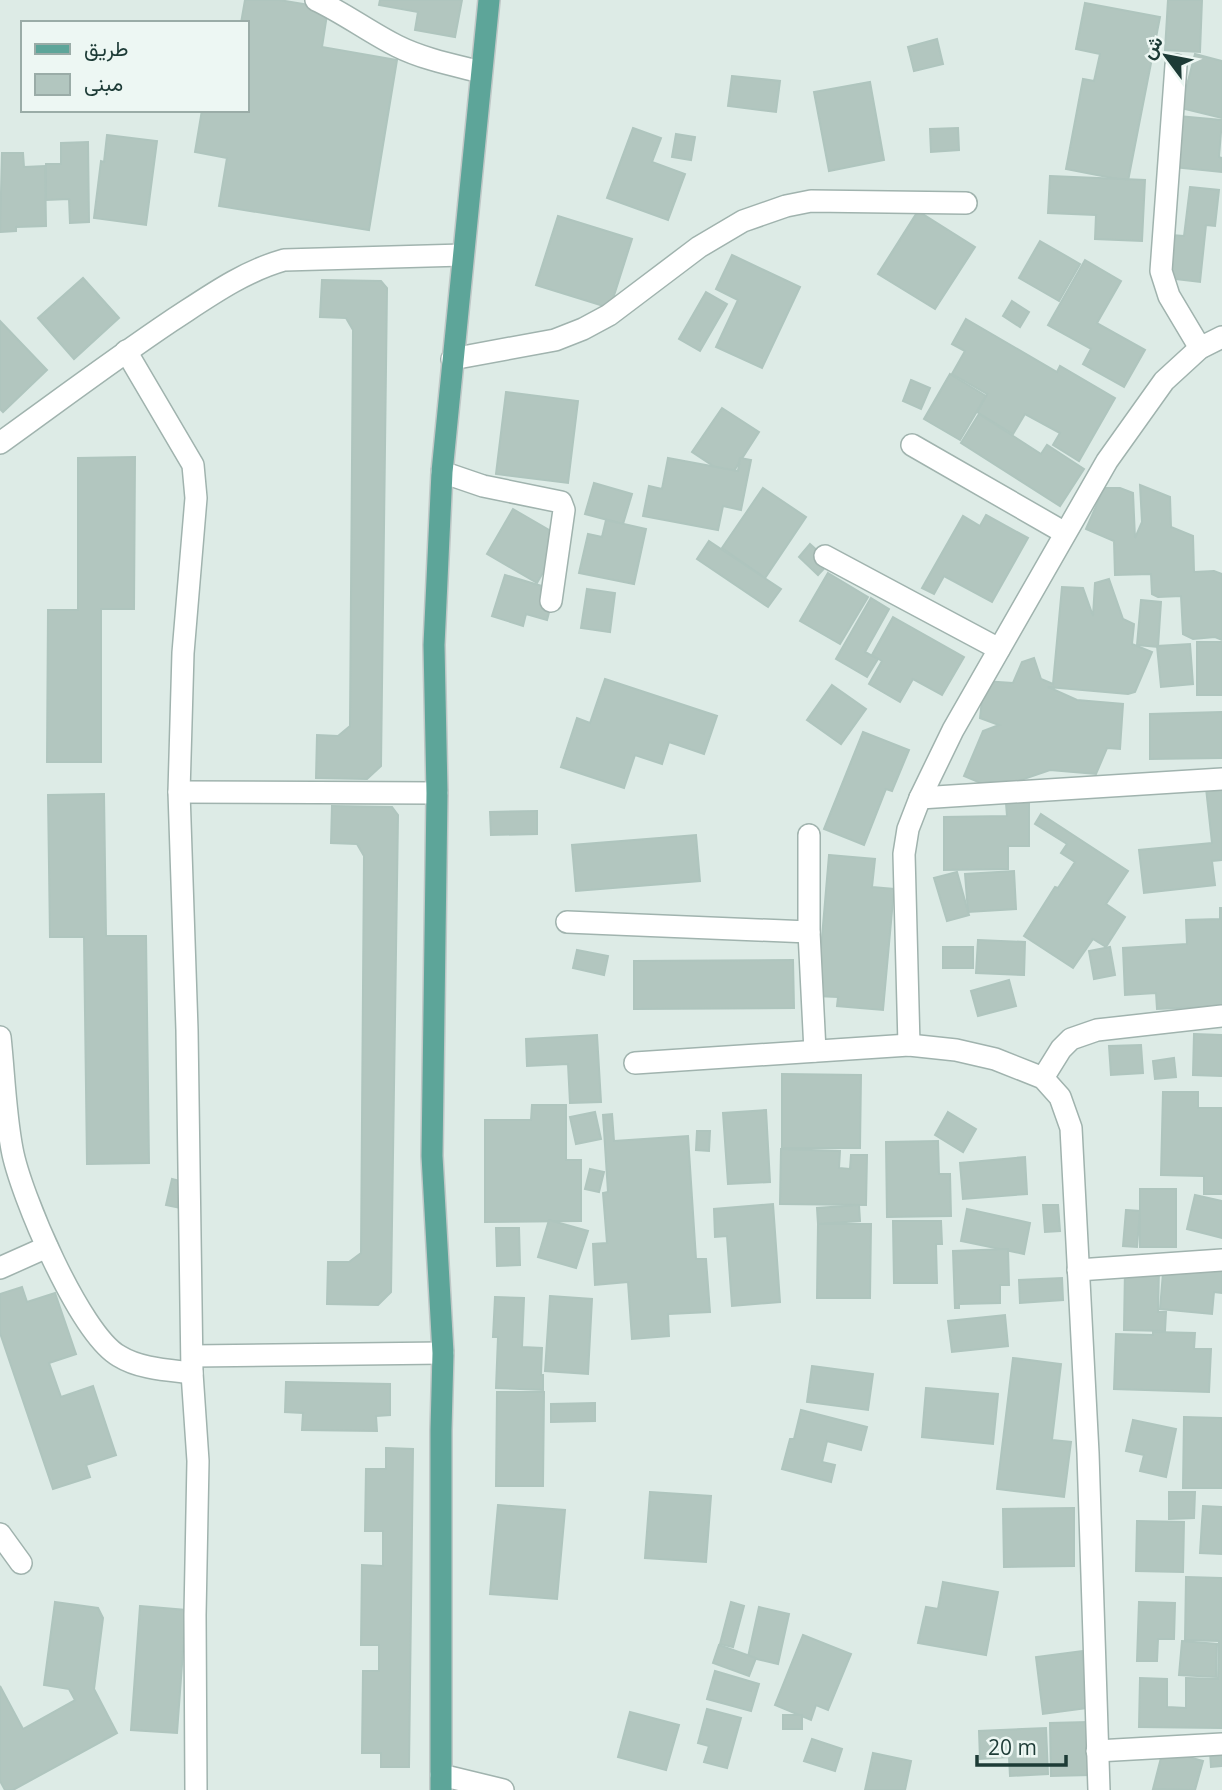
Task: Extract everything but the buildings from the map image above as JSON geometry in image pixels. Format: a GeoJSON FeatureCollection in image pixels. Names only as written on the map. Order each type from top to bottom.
{"type":"FeatureCollection","features":[{"type":"Feature","properties":{"kind":"main road"},"geometry":{"type":"LineString","coordinates":[[441,1783],[443,1353],[432,1156],[437,793],[434,645],[442,472],[489,0]]}},
{"type":"Feature","properties":{"kind":"street"},"geometry":{"type":"LineString","coordinates":[[316,0],[339,10],[398,46],[439,62],[481,72]]}},
{"type":"Feature","properties":{"kind":"street"},"geometry":{"type":"LineString","coordinates":[[1175,65],[1161,238],[1161,271],[1170,296],[1200,348]]}},
{"type":"Feature","properties":{"kind":"street"},"geometry":{"type":"LineString","coordinates":[[452,359],[555,340],[583,330],[609,315],[699,247],[743,221],[786,206],[811,201],[966,203]]}},
{"type":"Feature","properties":{"kind":"street"},"geometry":{"type":"LineString","coordinates":[[0,443],[126,351],[228,284],[258,268],[284,260],[463,255]]}},
{"type":"Feature","properties":{"kind":"street"},"geometry":{"type":"LineString","coordinates":[[909,1045],[904,854],[908,829],[920,798],[953,730],[1107,461],[1164,381],[1200,348],[1222,337]]}},
{"type":"Feature","properties":{"kind":"street"},"geometry":{"type":"LineString","coordinates":[[126,351],[193,465],[195,481],[195,515],[183,653],[179,792],[188,1043],[192,1365],[198,1461],[196,1790]]}},
{"type":"Feature","properties":{"kind":"street"},"geometry":{"type":"LineString","coordinates":[[912,445],[1065,533]]}},
{"type":"Feature","properties":{"kind":"street"},"geometry":{"type":"LineString","coordinates":[[442,472],[483,486],[561,502],[564,510],[551,601]]}},
{"type":"Feature","properties":{"kind":"street"},"geometry":{"type":"LineString","coordinates":[[825,556],[999,649]]}},
{"type":"Feature","properties":{"kind":"street"},"geometry":{"type":"LineString","coordinates":[[920,798],[1222,779]]}},
{"type":"Feature","properties":{"kind":"street"},"geometry":{"type":"LineString","coordinates":[[179,792],[437,793]]}},
{"type":"Feature","properties":{"kind":"street"},"geometry":{"type":"LineString","coordinates":[[809,835],[809,932],[815,1051]]}},
{"type":"Feature","properties":{"kind":"street"},"geometry":{"type":"LineString","coordinates":[[567,922],[809,932]]}},
{"type":"Feature","properties":{"kind":"street"},"geometry":{"type":"LineString","coordinates":[[1043,1078],[1061,1049],[1071,1039],[1097,1030],[1222,1016]]}},
{"type":"Feature","properties":{"kind":"street"},"geometry":{"type":"LineString","coordinates":[[0,1037],[12,1151],[47,1247],[70,1294],[100,1339],[118,1356],[159,1369],[192,1365],[443,1353]]}},
{"type":"Feature","properties":{"kind":"street"},"geometry":{"type":"LineString","coordinates":[[635,1063],[909,1045],[956,1050],[995,1059],[1043,1078],[1060,1097],[1071,1128],[1088,1453],[1099,1790]]}},
{"type":"Feature","properties":{"kind":"street"},"geometry":{"type":"LineString","coordinates":[[0,1268],[47,1247]]}},
{"type":"Feature","properties":{"kind":"street"},"geometry":{"type":"LineString","coordinates":[[1078,1270],[1222,1260]]}},
{"type":"Feature","properties":{"kind":"street"},"geometry":{"type":"LineString","coordinates":[[0,1534],[21,1563]]}},
{"type":"Feature","properties":{"kind":"street"},"geometry":{"type":"LineString","coordinates":[[1097,1751],[1222,1744]]}},
{"type":"Feature","properties":{"kind":"street"},"geometry":{"type":"LineString","coordinates":[[441,1783],[503,1790]]}}]}
